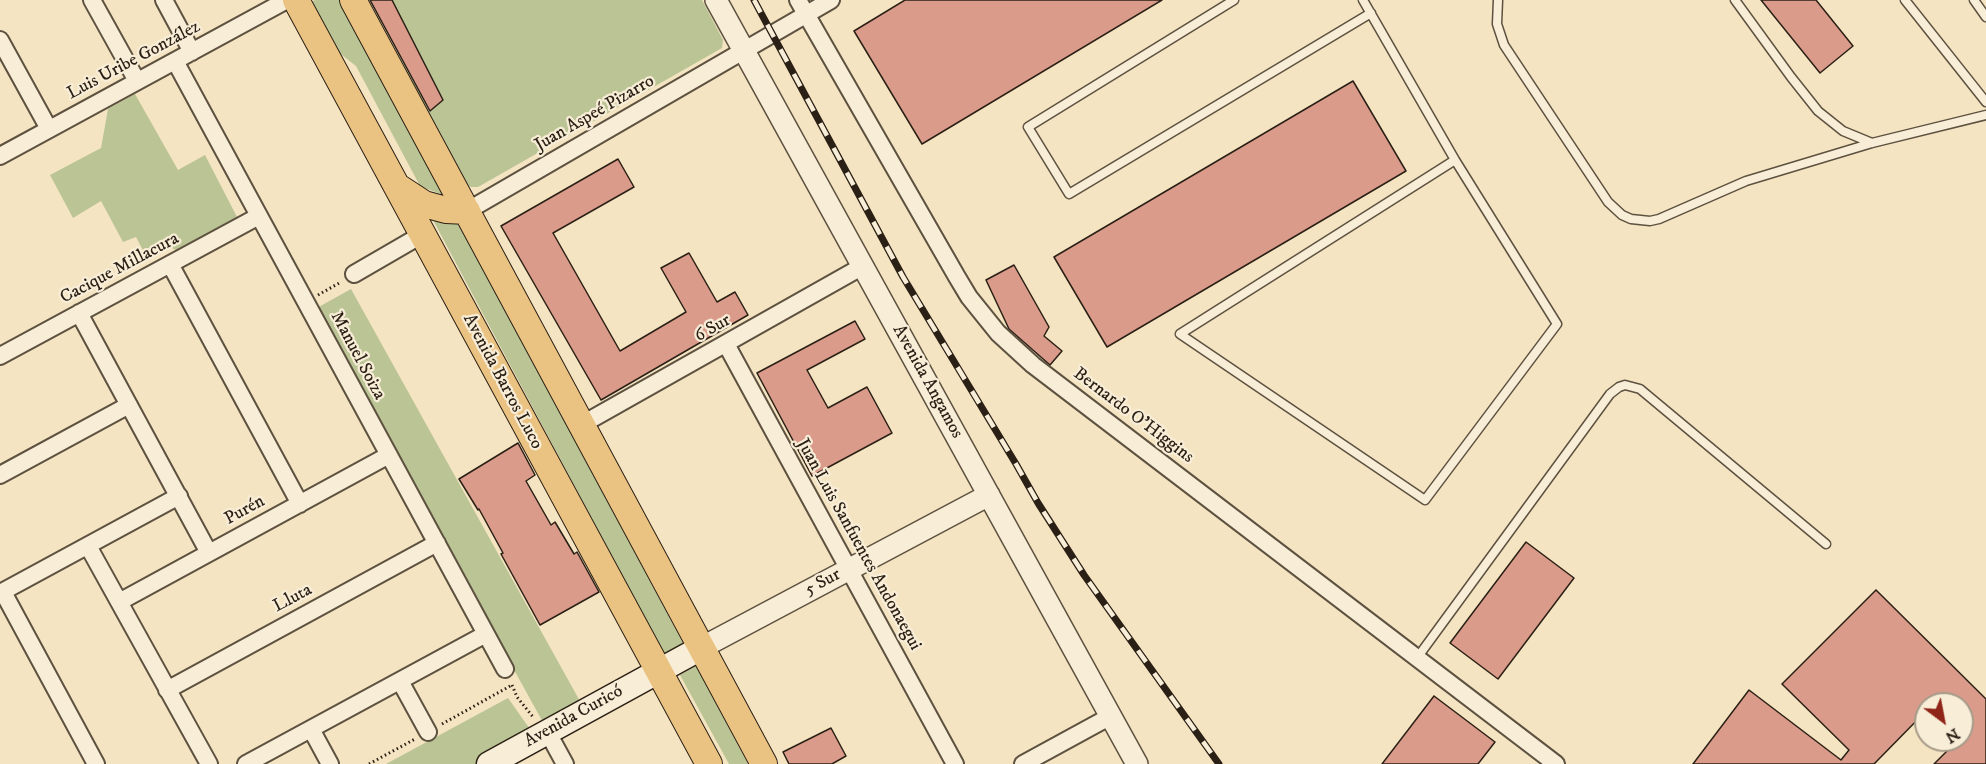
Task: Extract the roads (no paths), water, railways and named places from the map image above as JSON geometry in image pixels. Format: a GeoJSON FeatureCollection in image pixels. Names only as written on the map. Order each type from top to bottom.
{"type":"FeatureCollection","features":[{"type":"Feature","properties":{"kind":"main road","name":"Avenida Barros Luco"},"geometry":{"type":"LineString","coordinates":[[296,0],[709,764]]}},
{"type":"Feature","properties":{"kind":"main road"},"geometry":{"type":"LineString","coordinates":[[353,0],[764,764]]}},
{"type":"Feature","properties":{"kind":"main road"},"geometry":{"type":"LineString","coordinates":[[395,184],[424,204],[446,210],[466,211]]}},
{"type":"Feature","properties":{"kind":"main road","name":"5 Sur"},"geometry":{"type":"LineString","coordinates":[[658,671],[701,648]]}},
{"type":"Feature","properties":{"kind":"main road","name":"Avenida Curicó"},"geometry":{"type":"LineString","coordinates":[[489,764],[658,671]]}},
{"type":"Feature","properties":{"kind":"street"},"geometry":{"type":"LineString","coordinates":[[93,0],[137,81]]}},
{"type":"Feature","properties":{"kind":"street"},"geometry":{"type":"LineString","coordinates":[[164,0],[192,52]]}},
{"type":"Feature","properties":{"kind":"street","name":"Luis Uribe González"},"geometry":{"type":"LineString","coordinates":[[0,156],[287,0]]}},
{"type":"Feature","properties":{"kind":"street","name":"Avenida Angamos"},"geometry":{"type":"LineString","coordinates":[[716,0],[1137,764]]}},
{"type":"Feature","properties":{"kind":"street","name":"Juan Aspeé Pizarro"},"geometry":{"type":"LineString","coordinates":[[466,211],[743,51],[802,7],[831,0]]}},
{"type":"Feature","properties":{"kind":"street","name":"Bernardo O'Higgins"},"geometry":{"type":"LineString","coordinates":[[802,7],[969,297],[998,333],[1033,364],[1556,764]]}},
{"type":"Feature","properties":{"kind":"street"},"geometry":{"type":"LineString","coordinates":[[0,40],[50,129]]}},
{"type":"Feature","properties":{"kind":"street","name":"Manuel Soiza"},"geometry":{"type":"LineString","coordinates":[[175,61],[505,669]]}},
{"type":"Feature","properties":{"kind":"street","name":"Cacique Millacura"},"geometry":{"type":"LineString","coordinates":[[0,356],[259,216]]}},
{"type":"Feature","properties":{"kind":"street"},"geometry":{"type":"LineString","coordinates":[[354,274],[423,234]]}},
{"type":"Feature","properties":{"kind":"street"},"geometry":{"type":"LineString","coordinates":[[170,264],[300,504]]}},
{"type":"Feature","properties":{"kind":"street","name":"6 Sur"},"geometry":{"type":"LineString","coordinates":[[581,425],[863,267]]}},
{"type":"Feature","properties":{"kind":"street"},"geometry":{"type":"LineString","coordinates":[[79,313],[209,553]]}},
{"type":"Feature","properties":{"kind":"street","name":"Juan Luis Sanfuentes Andonaegui"},"geometry":{"type":"LineString","coordinates":[[726,344],[955,764]]}},
{"type":"Feature","properties":{"kind":"street"},"geometry":{"type":"LineString","coordinates":[[0,475],[129,405]]}},
{"type":"Feature","properties":{"kind":"street","name":"Purén"},"geometry":{"type":"LineString","coordinates":[[119,602],[389,455]]}},
{"type":"Feature","properties":{"kind":"street","name":"5 Sur"},"geometry":{"type":"LineString","coordinates":[[701,648],[989,495]]}},
{"type":"Feature","properties":{"kind":"street"},"geometry":{"type":"LineString","coordinates":[[96,764],[2,592],[179,496]]}},
{"type":"Feature","properties":{"kind":"street","name":"Lluta"},"geometry":{"type":"LineString","coordinates":[[167,690],[437,543]]}},
{"type":"Feature","properties":{"kind":"street"},"geometry":{"type":"LineString","coordinates":[[88,546],[208,764]]}},
{"type":"Feature","properties":{"kind":"street"},"geometry":{"type":"LineString","coordinates":[[246,764],[486,634]]}},
{"type":"Feature","properties":{"kind":"street"},"geometry":{"type":"LineString","coordinates":[[400,681],[428,732]]}},
{"type":"Feature","properties":{"kind":"street"},"geometry":{"type":"LineString","coordinates":[[1023,764],[1111,716]]}},
{"type":"Feature","properties":{"kind":"street"},"geometry":{"type":"LineString","coordinates":[[310,729],[330,764]]}},
{"type":"Feature","properties":{"kind":"street"},"geometry":{"type":"LineString","coordinates":[[547,731],[565,764]]}},
{"type":"Feature","properties":{"kind":"lane"},"geometry":{"type":"LineString","coordinates":[[1234,0],[1028,127],[1069,194],[1371,13]]}},
{"type":"Feature","properties":{"kind":"lane"},"geometry":{"type":"LineString","coordinates":[[1364,0],[1455,160],[1557,324],[1425,500],[1180,334],[1455,160]]}},
{"type":"Feature","properties":{"kind":"lane"},"geometry":{"type":"LineString","coordinates":[[1498,0],[1497,24],[1504,45],[1608,202],[1631,219],[1640,221],[1659,219],[1746,181],[1872,143],[1986,115]]}},
{"type":"Feature","properties":{"kind":"lane"},"geometry":{"type":"LineString","coordinates":[[1735,0],[1818,111],[1843,131],[1872,143]]}},
{"type":"Feature","properties":{"kind":"lane"},"geometry":{"type":"LineString","coordinates":[[1905,0],[1986,102]]}},
{"type":"Feature","properties":{"kind":"lane"},"geometry":{"type":"LineString","coordinates":[[1974,0],[1986,16]]}},
{"type":"Feature","properties":{"kind":"lane"},"geometry":{"type":"LineString","coordinates":[[1417,658],[1610,394],[1625,385],[1640,389],[1826,544]]}},
{"type":"Feature","properties":{"kind":"railway"},"geometry":{"type":"LineString","coordinates":[[754,0],[903,277],[1038,503],[1084,575],[1219,764]]}}]}
